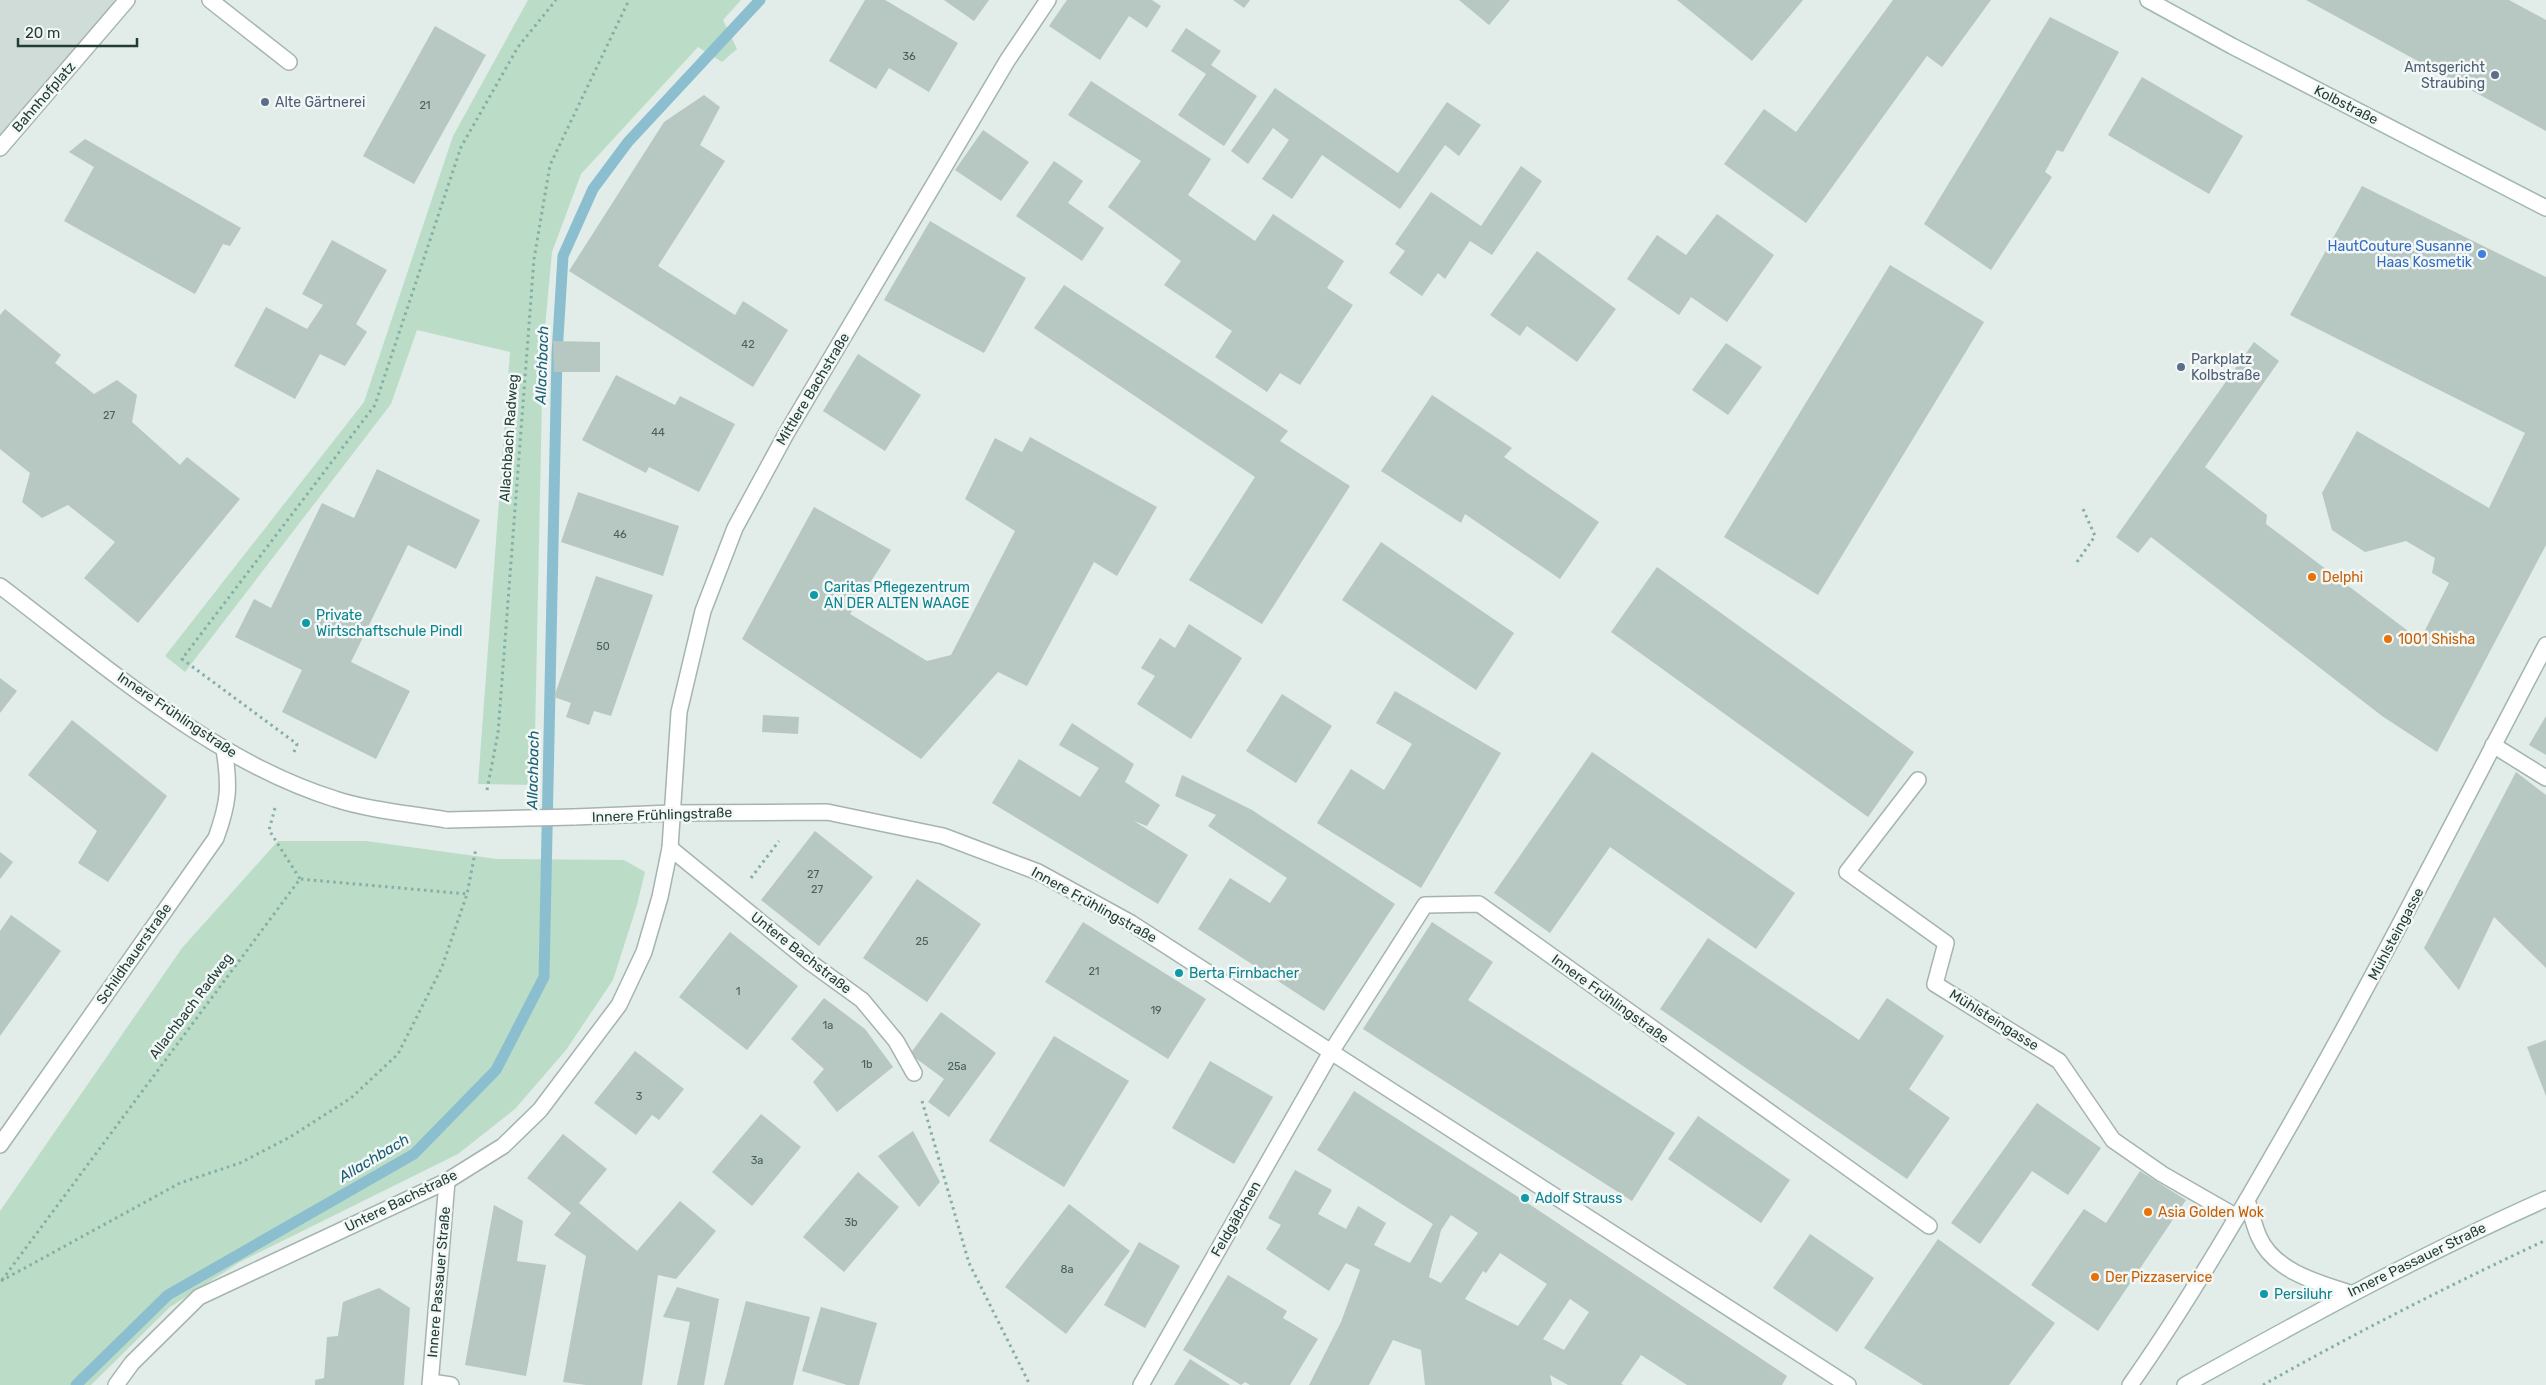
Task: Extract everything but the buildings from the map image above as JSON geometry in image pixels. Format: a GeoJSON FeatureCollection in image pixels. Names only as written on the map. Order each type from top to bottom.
{"type":"FeatureCollection","features":[{"type":"Feature","properties":{"kind":"street","name":"Bahnhofplatz"},"geometry":{"type":"LineString","coordinates":[[0,148],[127,0]]}},
{"type":"Feature","properties":{"kind":"street"},"geometry":{"type":"LineString","coordinates":[[210,0],[289,62]]}},
{"type":"Feature","properties":{"kind":"street","name":"Mittlere Bachstraße"},"geometry":{"type":"LineString","coordinates":[[672,813],[678,712],[703,612],[735,528],[786,434],[1007,62],[1048,0]]}},
{"type":"Feature","properties":{"kind":"street","name":"Kolbstraße"},"geometry":{"type":"LineString","coordinates":[[2148,0],[2232,46],[2546,208]]}},
{"type":"Feature","properties":{"kind":"street","name":"Innere Frühlingstraße"},"geometry":{"type":"LineString","coordinates":[[0,586],[140,692],[224,749],[284,781],[336,800],[447,820],[672,813],[827,812],[951,839],[1038,872],[1131,923],[1848,1385]]}},
{"type":"Feature","properties":{"kind":"street","name":"Mühlsteingasse"},"geometry":{"type":"LineString","coordinates":[[2130,1385],[2197,1284],[2345,1031],[2546,645]]}},
{"type":"Feature","properties":{"kind":"street"},"geometry":{"type":"LineString","coordinates":[[2493,746],[2546,778]]}},
{"type":"Feature","properties":{"kind":"street","name":"Schildhauerstraße"},"geometry":{"type":"LineString","coordinates":[[0,1145],[216,838],[227,809],[229,780],[224,749]]}},
{"type":"Feature","properties":{"kind":"street","name":"Mühlsteingasse"},"geometry":{"type":"LineString","coordinates":[[1918,780],[1847,872],[1946,943],[1935,984],[2059,1061],[2113,1140],[2162,1174],[2237,1217]]}},
{"type":"Feature","properties":{"kind":"street","name":"Untere Bachstraße"},"geometry":{"type":"LineString","coordinates":[[116,1385],[132,1362],[200,1297],[447,1181],[503,1146],[540,1110],[620,1005],[644,952],[660,897],[670,848],[672,813]]}},
{"type":"Feature","properties":{"kind":"street","name":"Untere Bachstraße"},"geometry":{"type":"LineString","coordinates":[[670,848],[810,963],[862,1000],[896,1041],[914,1074]]}},
{"type":"Feature","properties":{"kind":"street","name":"Innere Frühlingstraße"},"geometry":{"type":"LineString","coordinates":[[1331,1052],[1425,905],[1479,904],[1929,1226]]}},
{"type":"Feature","properties":{"kind":"street","name":"Feldgäßchen"},"geometry":{"type":"LineString","coordinates":[[1141,1385],[1331,1052]]}},
{"type":"Feature","properties":{"kind":"street","name":"Innere Passauer Straße"},"geometry":{"type":"LineString","coordinates":[[447,1181],[430,1384],[452,1385]]}},
{"type":"Feature","properties":{"kind":"street","name":"Innere Passauer Straße"},"geometry":{"type":"LineString","coordinates":[[2185,1385],[2350,1293],[2462,1236],[2546,1199]]}},
{"type":"Feature","properties":{"kind":"street"},"geometry":{"type":"LineString","coordinates":[[2247,1200],[2259,1239],[2275,1259],[2308,1280],[2350,1293]]}},
{"type":"Feature","properties":{"kind":"path"},"geometry":{"type":"LineString","coordinates":[[467,894],[300,879],[269,830],[297,744],[182,659],[375,405],[461,147],[518,47],[556,0]]}},
{"type":"Feature","properties":{"kind":"path","name":"Allachbach Radweg"},"geometry":{"type":"LineString","coordinates":[[485,799],[498,733],[534,259],[550,165],[629,0]]}},
{"type":"Feature","properties":{"kind":"path"},"geometry":{"type":"LineString","coordinates":[[2078,562],[2095,536],[2083,509]]}},
{"type":"Feature","properties":{"kind":"path"},"geometry":{"type":"LineString","coordinates":[[735,901],[783,836]]}},
{"type":"Feature","properties":{"kind":"path","name":"Allachbach Radweg"},"geometry":{"type":"LineString","coordinates":[[0,1281],[180,1183],[240,1163],[290,1136],[351,1098],[398,1054],[442,966],[467,894],[476,846]]}},
{"type":"Feature","properties":{"kind":"path","name":"Allachbach Radweg"},"geometry":{"type":"LineString","coordinates":[[0,1281],[300,879]]}},
{"type":"Feature","properties":{"kind":"path"},"geometry":{"type":"LineString","coordinates":[[914,1074],[970,1263],[1030,1385]]}},
{"type":"Feature","properties":{"kind":"path"},"geometry":{"type":"LineString","coordinates":[[2262,1385],[2331,1346],[2469,1276],[2546,1240]]}},
{"type":"Feature","properties":{"kind":"shaded area"},"geometry":{"type":"Polygon","coordinates":[[[0,0],[118,0],[0,137],[0,0]]]}},
{"type":"Feature","properties":{"kind":"green space"},"geometry":{"type":"Polygon","coordinates":[[[528,0],[741,0],[723,20],[737,49],[722,62],[698,47],[581,174],[552,252],[543,349],[534,785],[478,784],[510,352],[417,330],[391,404],[185,672],[165,656],[364,402],[453,136],[528,0]]]}},
{"type":"Feature","properties":{"kind":"green space"},"geometry":{"type":"Polygon","coordinates":[[[278,841],[366,841],[497,859],[624,860],[645,872],[637,905],[613,980],[566,1050],[515,1109],[458,1154],[240,1262],[170,1307],[91,1385],[0,1385],[0,1211],[182,948],[278,841]]]}},
{"type":"Feature","properties":{"kind":"waterway","name":"Allachbach"},"geometry":{"type":"LineString","coordinates":[[76,1385],[168,1295],[414,1154],[496,1070],[544,977],[557,354],[563,256],[593,189],[628,142],[760,0]]}},
{"type":"Feature","properties":{"kind":"place","name":"Amtsgericht Straubing"},"geometry":{"type":"Point","coordinates":[2495,75]}},
{"type":"Feature","properties":{"kind":"place","name":"Alte Gärtnerei"},"geometry":{"type":"Point","coordinates":[265,102]}},
{"type":"Feature","properties":{"kind":"place","name":"HautCouture Susanne Haas Kosmetik"},"geometry":{"type":"Point","coordinates":[2482,254]}},
{"type":"Feature","properties":{"kind":"place","name":"Parkplatz Kolbstraße"},"geometry":{"type":"Point","coordinates":[2181,367]}},
{"type":"Feature","properties":{"kind":"place","name":"Delphi"},"geometry":{"type":"Point","coordinates":[2312,577]}},
{"type":"Feature","properties":{"kind":"place","name":"Caritas Pflegezentrum AN DER ALTEN WAAGE"},"geometry":{"type":"Point","coordinates":[814,595]}},
{"type":"Feature","properties":{"kind":"place","name":"Private Wirtschaftschule Pindl"},"geometry":{"type":"Point","coordinates":[306,623]}},
{"type":"Feature","properties":{"kind":"place","name":"1001 Shisha"},"geometry":{"type":"Point","coordinates":[2388,639]}},
{"type":"Feature","properties":{"kind":"place","name":"Berta Firnbacher"},"geometry":{"type":"Point","coordinates":[1179,973]}},
{"type":"Feature","properties":{"kind":"place","name":"Adolf Strauss"},"geometry":{"type":"Point","coordinates":[1525,1198]}},
{"type":"Feature","properties":{"kind":"place","name":"Asia Golden Wok"},"geometry":{"type":"Point","coordinates":[2148,1212]}},
{"type":"Feature","properties":{"kind":"place","name":"Der Pizzaservice"},"geometry":{"type":"Point","coordinates":[2095,1277]}},
{"type":"Feature","properties":{"kind":"place","name":"Persiluhr"},"geometry":{"type":"Point","coordinates":[2264,1294]}}]}
